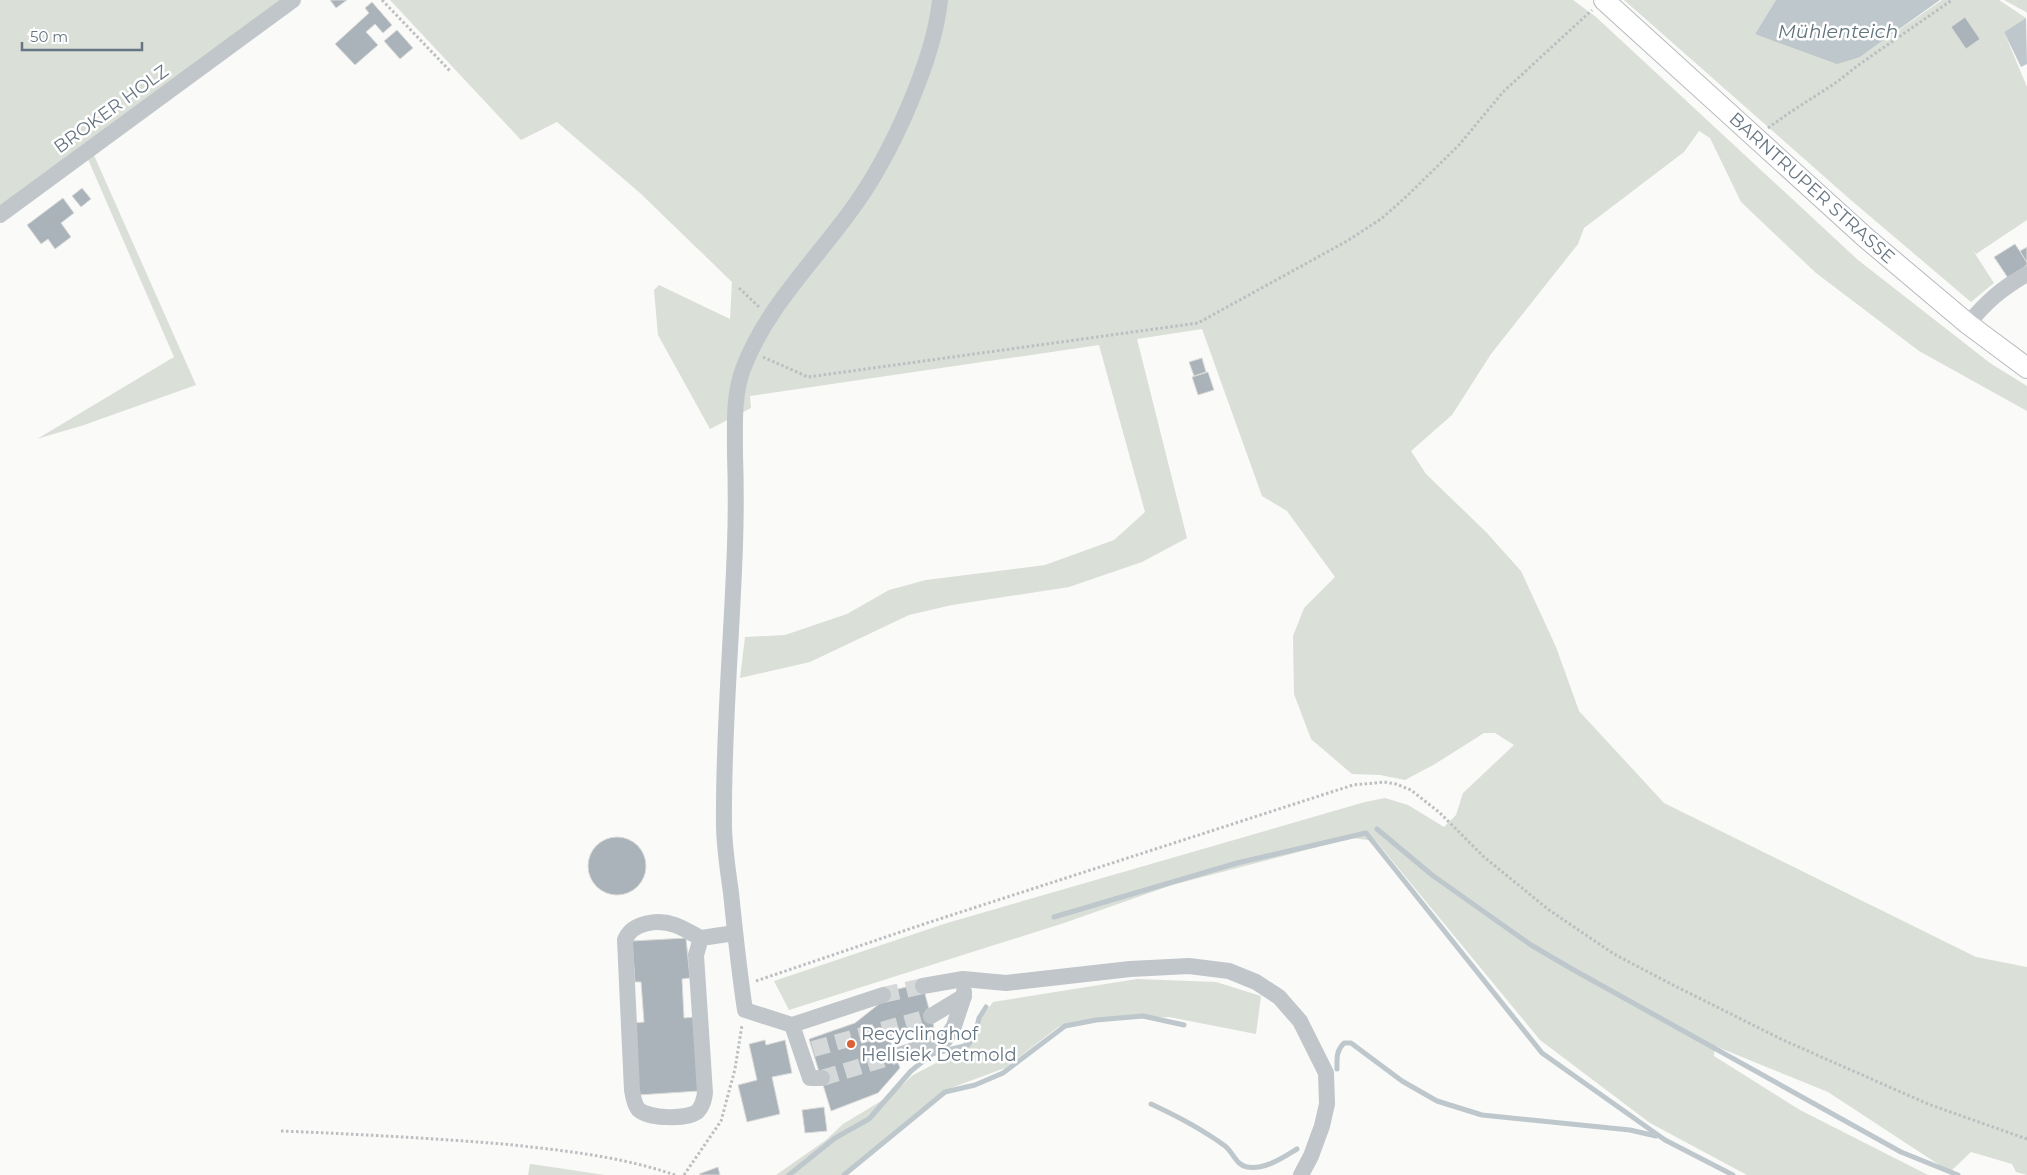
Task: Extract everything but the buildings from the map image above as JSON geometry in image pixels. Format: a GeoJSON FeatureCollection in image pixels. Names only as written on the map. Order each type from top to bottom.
{"type":"FeatureCollection","features":[{"type":"Feature","properties":{"kind":"main road","name":"BARNTRUPER STRASSE"},"geometry":{"type":"LineString","coordinates":[[1600,3],[1866,238],[1968,324],[2027,368]]}},
{"type":"Feature","properties":{"kind":"street","name":"BROKER HOLZ"},"geometry":{"type":"LineString","coordinates":[[0,214],[293,0]]}},
{"type":"Feature","properties":{"kind":"street"},"geometry":{"type":"LineString","coordinates":[[883,995],[792,1026],[745,1010],[724,827],[725,733],[735,544],[735,422],[742,372],[770,318],[812,259],[857,202],[885,155],[908,106],[927,58],[939,12],[940,0]]}},
{"type":"Feature","properties":{"kind":"street"},"geometry":{"type":"LineString","coordinates":[[1968,324],[1991,298],[2007,285],[2027,274]]}},
{"type":"Feature","properties":{"kind":"street"},"geometry":{"type":"LineString","coordinates":[[701,938],[696,955],[705,1093],[703,1103],[696,1112],[688,1116],[655,1117],[646,1114],[638,1108],[632,1090],[625,940],[634,927],[657,923],[674,924],[701,938],[735,932]]}},
{"type":"Feature","properties":{"kind":"street"},"geometry":{"type":"LineString","coordinates":[[923,986],[963,979],[1006,983],[1130,969],[1189,966],[1229,970],[1256,982],[1279,997],[1300,1020],[1326,1074],[1327,1104],[1322,1126],[1302,1175]]}},
{"type":"Feature","properties":{"kind":"street"},"geometry":{"type":"LineString","coordinates":[[895,1056],[945,1040],[954,1026],[964,996],[963,979]]}},
{"type":"Feature","properties":{"kind":"street"},"geometry":{"type":"LineString","coordinates":[[931,1016],[964,996]]}},
{"type":"Feature","properties":{"kind":"street"},"geometry":{"type":"LineString","coordinates":[[792,1026],[807,1050],[810,1078],[822,1078]]}},
{"type":"Feature","properties":{"kind":"path"},"geometry":{"type":"LineString","coordinates":[[382,0],[451,72]]}},
{"type":"Feature","properties":{"kind":"path"},"geometry":{"type":"LineString","coordinates":[[1765,130],[1837,82],[1952,0]]}},
{"type":"Feature","properties":{"kind":"path"},"geometry":{"type":"LineString","coordinates":[[751,352],[808,378],[1198,323],[1347,241],[1381,219],[1408,196],[1459,145],[1503,92],[1600,3]]}},
{"type":"Feature","properties":{"kind":"path"},"geometry":{"type":"LineString","coordinates":[[739,288],[770,318]]}},
{"type":"Feature","properties":{"kind":"path"},"geometry":{"type":"LineString","coordinates":[[741,986],[1334,792],[1353,786],[1384,782],[1411,790],[1423,798],[1484,857],[1515,883],[1549,910],[1614,954],[1783,1040],[1928,1104],[2027,1139]]}},
{"type":"Feature","properties":{"kind":"path"},"geometry":{"type":"LineString","coordinates":[[684,1175],[721,1121],[735,1069],[745,1010]]}},
{"type":"Feature","properties":{"kind":"path"},"geometry":{"type":"LineString","coordinates":[[282,1131],[428,1138],[556,1149],[647,1165],[675,1175]]}},
{"type":"Feature","properties":{"kind":"shaded area"},"geometry":{"type":"Polygon","coordinates":[[[0,0],[286,0],[0,210],[0,0]]]}},
{"type":"Feature","properties":{"kind":"shaded area"},"geometry":{"type":"Polygon","coordinates":[[[390,0],[1573,0],[1596,17],[1858,260],[1990,363],[2027,386],[2027,411],[1919,351],[1816,273],[1741,202],[1710,138],[1699,131],[1684,152],[1584,228],[1578,244],[1491,354],[1452,415],[1411,451],[1426,474],[1486,532],[1521,571],[1556,647],[1579,711],[1664,803],[1976,957],[2027,967],[2027,1175],[2016,1172],[2012,1164],[1971,1152],[1950,1172],[1828,1092],[1715,1046],[1714,1056],[1800,1110],[1928,1175],[1747,1175],[1650,1123],[1540,1040],[1376,841],[1352,838],[1172,885],[1064,923],[789,1010],[774,981],[947,923],[1365,802],[1385,798],[1408,805],[1444,827],[1456,815],[1463,793],[1514,745],[1495,733],[1484,733],[1435,764],[1405,780],[1380,775],[1352,774],[1311,739],[1294,694],[1293,636],[1304,608],[1335,577],[1287,511],[1262,496],[1202,329],[1137,339],[1187,538],[1142,562],[1069,587],[952,605],[909,615],[810,662],[740,678],[745,637],[785,635],[847,614],[889,590],[926,580],[1045,565],[1114,540],[1145,512],[1099,345],[750,396],[751,408],[710,429],[658,335],[654,290],[659,285],[730,319],[732,282],[640,193],[557,122],[521,140],[390,0]]]}},
{"type":"Feature","properties":{"kind":"shaded area"},"geometry":{"type":"Polygon","coordinates":[[[1624,0],[1776,0],[1755,34],[1860,57],[1942,0],[1999,0],[2026,18],[2004,32],[2027,87],[2027,220],[1976,254],[1972,249],[1994,283],[1971,302],[1852,201],[1624,0]]]}},
{"type":"Feature","properties":{"kind":"shaded area"},"geometry":{"type":"Polygon","coordinates":[[[2004,0],[2027,0],[2027,13],[2026,12],[2004,0]]]}},
{"type":"Feature","properties":{"kind":"shaded area"},"geometry":{"type":"Polygon","coordinates":[[[93,153],[196,385],[84,425],[37,439],[174,357],[87,157],[93,153]]]}},
{"type":"Feature","properties":{"kind":"shaded area"},"geometry":{"type":"Polygon","coordinates":[[[1137,979],[1216,982],[1261,996],[1256,1034],[1169,1017],[1085,1021],[1058,1027],[1005,1068],[951,1088],[919,1110],[842,1175],[776,1175],[826,1140],[843,1124],[891,1095],[913,1075],[957,1052],[993,1002],[1137,979]]]}},
{"type":"Feature","properties":{"kind":"shaded area"},"geometry":{"type":"Polygon","coordinates":[[[531,1164],[605,1175],[528,1175],[531,1164]]]}},
{"type":"Feature","properties":{"kind":"water","name":"Mühlenteich"},"geometry":{"type":"Polygon","coordinates":[[[1776,0],[1940,0],[1860,57],[1837,64],[1755,34],[1776,0]]]}},
{"type":"Feature","properties":{"kind":"water"},"geometry":{"type":"Polygon","coordinates":[[[2026,18],[2027,64],[2021,67],[2004,32],[2026,18]]]}},
{"type":"Feature","properties":{"kind":"waterway"},"geometry":{"type":"LineString","coordinates":[[1377,829],[1432,875],[1531,945],[1901,1152],[1958,1175]]}},
{"type":"Feature","properties":{"kind":"waterway"},"geometry":{"type":"LineString","coordinates":[[1054,917],[1237,863],[1366,833],[1542,1053],[1665,1140],[1733,1175]]}},
{"type":"Feature","properties":{"kind":"waterway"},"geometry":{"type":"LineString","coordinates":[[789,1175],[835,1138],[869,1119],[911,1071],[932,1054],[968,1045],[975,1035],[979,1018],[986,1007]]}},
{"type":"Feature","properties":{"kind":"waterway"},"geometry":{"type":"LineString","coordinates":[[844,1175],[945,1092],[975,1085],[1003,1073],[1065,1026],[1096,1020],[1143,1016],[1184,1025]]}},
{"type":"Feature","properties":{"kind":"waterway"},"geometry":{"type":"LineString","coordinates":[[1337,1069],[1340,1049],[1344,1043],[1351,1043],[1402,1081],[1437,1101],[1482,1115],[1630,1130],[1656,1136]]}},
{"type":"Feature","properties":{"kind":"waterway"},"geometry":{"type":"LineString","coordinates":[[1151,1104],[1180,1118],[1225,1146],[1243,1166],[1260,1167],[1267,1165],[1297,1149]]}},
{"type":"Feature","properties":{"kind":"tunnel"},"geometry":{"type":"LineString","coordinates":[[883,995],[923,986]]}},
{"type":"Feature","properties":{"kind":"tunnel"},"geometry":{"type":"LineString","coordinates":[[813,1049],[931,1016]]}},
{"type":"Feature","properties":{"kind":"tunnel"},"geometry":{"type":"LineString","coordinates":[[822,1078],[895,1056]]}},
{"type":"Feature","properties":{"kind":"place","name":"Recyclinghof Hellsiek Detmold"},"geometry":{"type":"Point","coordinates":[851,1044]}}]}
